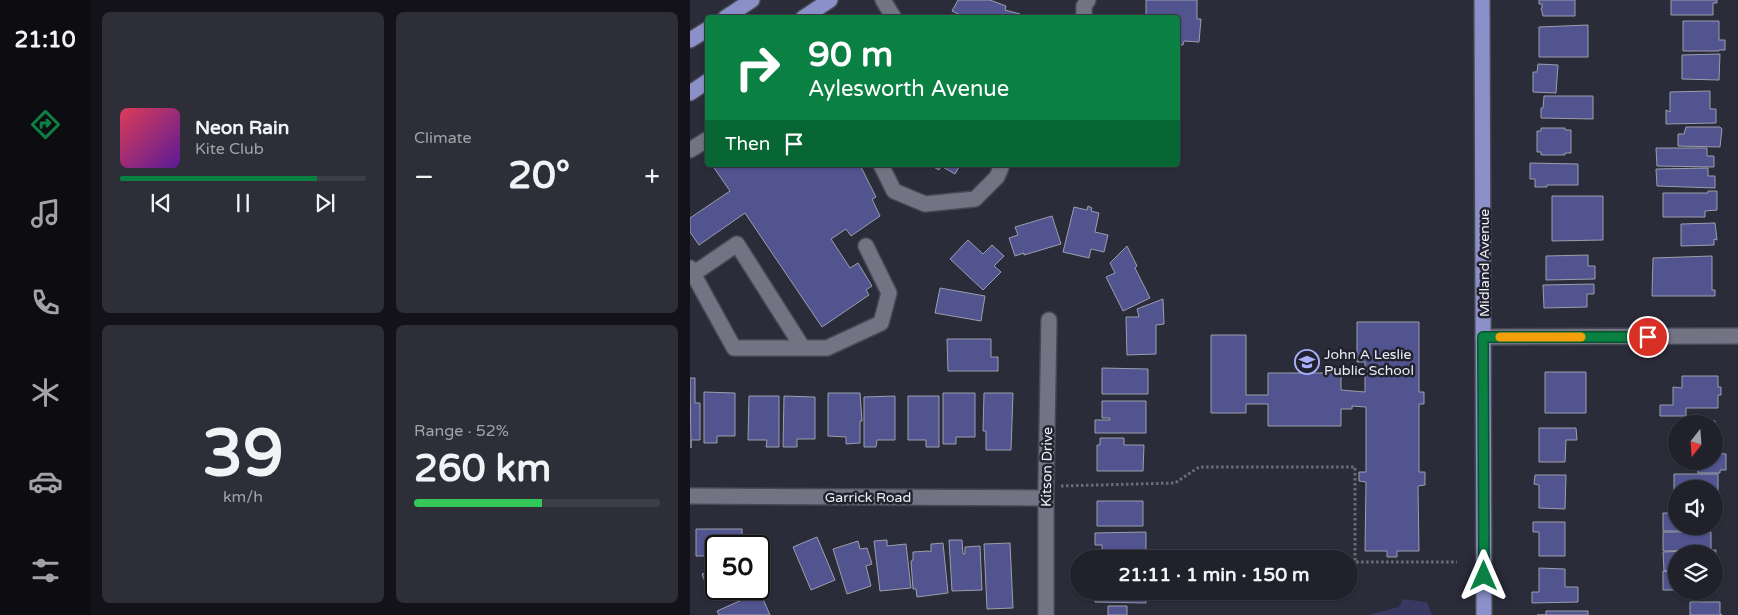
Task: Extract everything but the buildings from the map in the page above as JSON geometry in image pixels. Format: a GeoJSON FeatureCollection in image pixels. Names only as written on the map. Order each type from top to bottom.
{"type":"FeatureCollection","features":[{"type":"Feature","properties":{"kind":"main road"},"geometry":{"type":"LineString","coordinates":[[730,15],[752,0]]}},
{"type":"Feature","properties":{"kind":"main road"},"geometry":{"type":"LineString","coordinates":[[808,15],[830,0]]}},
{"type":"Feature","properties":{"kind":"main road","name":"Midland Avenue"},"geometry":{"type":"LineString","coordinates":[[1482,0],[1484,615]]}},
{"type":"Feature","properties":{"kind":"main road"},"geometry":{"type":"LineString","coordinates":[[690,40],[705,31]]}},
{"type":"Feature","properties":{"kind":"main road"},"geometry":{"type":"LineString","coordinates":[[690,93],[705,83]]}},
{"type":"Feature","properties":{"kind":"street"},"geometry":{"type":"LineString","coordinates":[[883,0],[892,15]]}},
{"type":"Feature","properties":{"kind":"street"},"geometry":{"type":"LineString","coordinates":[[1084,15],[1084,6],[1088,0]]}},
{"type":"Feature","properties":{"kind":"street"},"geometry":{"type":"LineString","coordinates":[[690,150],[705,141]]}},
{"type":"Feature","properties":{"kind":"street"},"geometry":{"type":"LineString","coordinates":[[883,167],[894,191],[925,204],[975,199],[997,177],[1001,167]]}},
{"type":"Feature","properties":{"kind":"street"},"geometry":{"type":"LineString","coordinates":[[804,348],[737,244],[692,271],[734,348],[804,348],[827,348],[881,323],[889,293],[866,246]]}},
{"type":"Feature","properties":{"kind":"street","name":"Kitson Drive"},"geometry":{"type":"LineString","coordinates":[[1046,615],[1049,320]]}},
{"type":"Feature","properties":{"kind":"street"},"geometry":{"type":"LineString","coordinates":[[1483,337],[1738,336]]}},
{"type":"Feature","properties":{"kind":"street","name":"Garrick Road"},"geometry":{"type":"LineString","coordinates":[[690,496],[1046,498]]}},
{"type":"Feature","properties":{"kind":"path"},"geometry":{"type":"LineString","coordinates":[[1060,486],[1175,483],[1199,467],[1355,467],[1355,562],[1457,562]]}},
{"type":"Feature","properties":{"kind":"shaded area"},"geometry":{"type":"Polygon","coordinates":[[[1403,599],[1427,602],[1432,615],[1368,615],[1399,607],[1403,599]]]}},
{"type":"Feature","properties":{"kind":"slow traffic"},"geometry":{"type":"LineString","coordinates":[[1500,337],[1581,337]]}},
{"type":"Feature","properties":{"kind":"place","name":"John A Leslie Public School"},"geometry":{"type":"Point","coordinates":[1307,362]}},
{"type":"Feature","properties":{"kind":"route"},"geometry":{"type":"LineString","coordinates":[[1484,576],[1483,337],[1648,337]]}}]}
